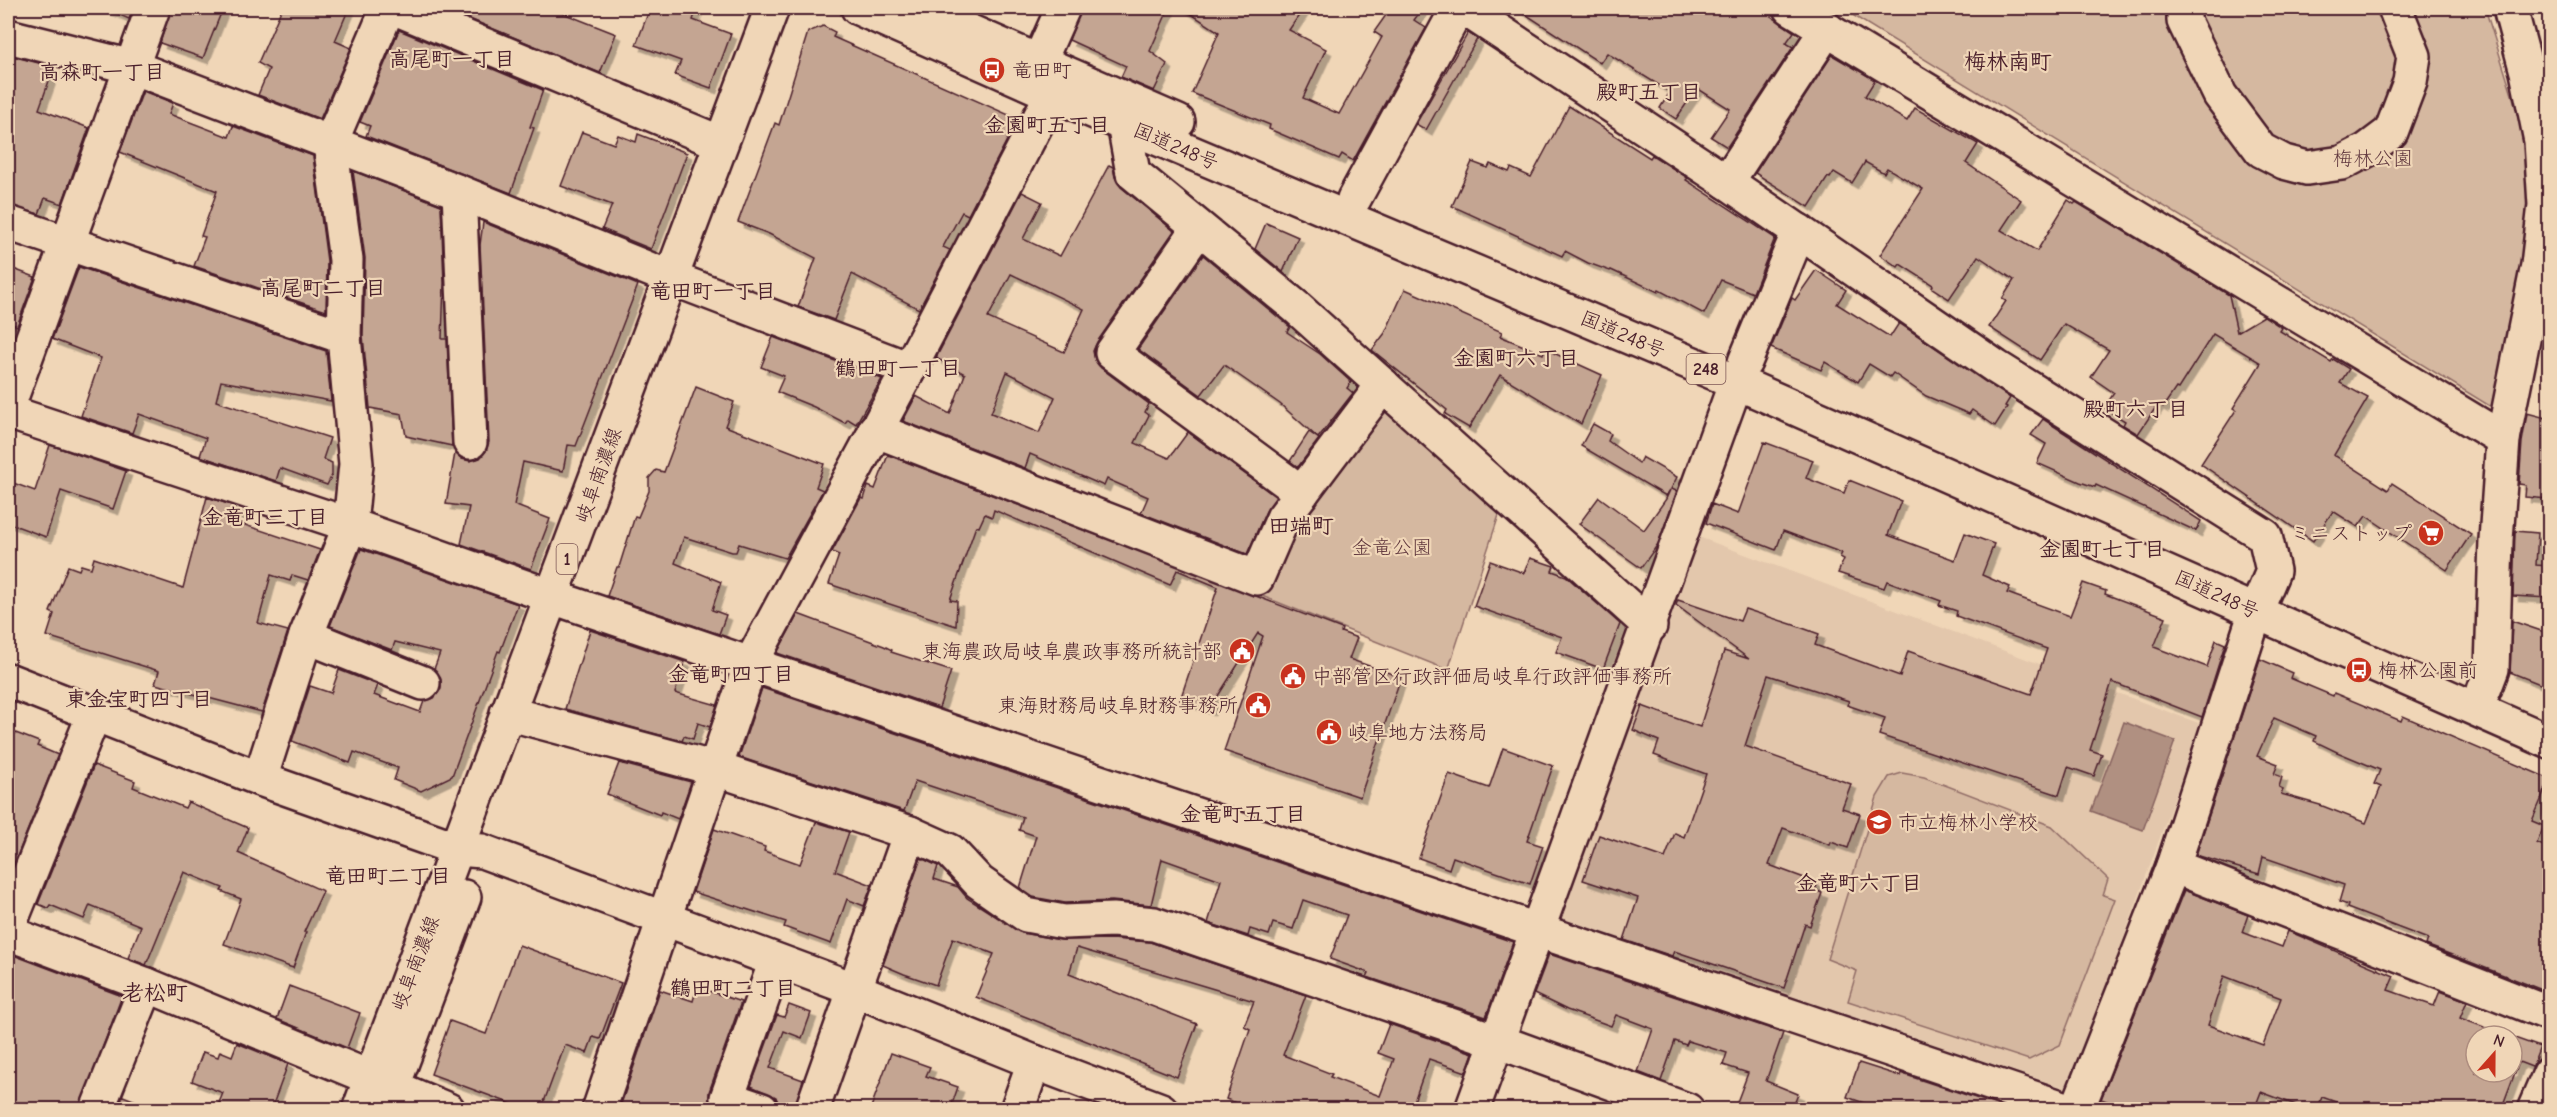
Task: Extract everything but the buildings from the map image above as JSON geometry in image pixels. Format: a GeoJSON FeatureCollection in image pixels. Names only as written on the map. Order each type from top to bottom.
{"type":"FeatureCollection","features":[{"type":"Feature","properties":{"kind":"main road"},"geometry":{"type":"LineString","coordinates":[[8,406],[153,8]]}},
{"type":"Feature","properties":{"kind":"main road"},"geometry":{"type":"LineString","coordinates":[[260,779],[306,636],[350,525],[356,464],[344,337],[346,260],[330,144],[388,8]]}},
{"type":"Feature","properties":{"kind":"main road"},"geometry":{"type":"LineString","coordinates":[[395,8],[721,143]]}},
{"type":"Feature","properties":{"kind":"main road","name":"岐阜南濃線"},"geometry":{"type":"LineString","coordinates":[[680,280],[721,143],[772,8]]}},
{"type":"Feature","properties":{"kind":"main road","name":"岐阜南濃線"},"geometry":{"type":"LineString","coordinates":[[359,1110],[382,1091],[516,716],[680,280],[788,8]]}},
{"type":"Feature","properties":{"kind":"main road","name":"国道248号"},"geometry":{"type":"LineString","coordinates":[[858,8],[1124,124],[1741,372]]}},
{"type":"Feature","properties":{"kind":"main road","name":"国道248号"},"geometry":{"type":"LineString","coordinates":[[916,8],[2260,600],[2550,719]]}},
{"type":"Feature","properties":{"kind":"main road"},"geometry":{"type":"LineString","coordinates":[[1039,62],[1063,8]]}},
{"type":"Feature","properties":{"kind":"main road"},"geometry":{"type":"LineString","coordinates":[[1354,199],[1458,8]]}},
{"type":"Feature","properties":{"kind":"main road"},"geometry":{"type":"LineString","coordinates":[[1464,8],[1727,182],[1996,367],[2265,536],[2273,572],[2260,600],[2173,866],[2077,1110]]}},
{"type":"Feature","properties":{"kind":"main road"},"geometry":{"type":"LineString","coordinates":[[1791,8],[2503,439]]}},
{"type":"Feature","properties":{"kind":"main road"},"geometry":{"type":"LineString","coordinates":[[2184,8],[2184,21],[2220,95],[2261,150],[2284,162],[2307,168],[2342,163],[2367,150],[2391,132],[2410,82],[2414,56],[2395,8]]}},
{"type":"Feature","properties":{"kind":"main road"},"geometry":{"type":"LineString","coordinates":[[2484,690],[2492,669],[2496,540],[2503,439],[2538,265],[2545,206],[2541,141],[2527,72],[2510,8]]}},
{"type":"Feature","properties":{"kind":"main road"},"geometry":{"type":"LineString","coordinates":[[1727,182],[1827,29]]}},
{"type":"Feature","properties":{"kind":"main road"},"geometry":{"type":"LineString","coordinates":[[8,36],[132,67],[459,192],[909,369]]}},
{"type":"Feature","properties":{"kind":"main road"},"geometry":{"type":"LineString","coordinates":[[599,1110],[751,663],[909,369],[1052,94]]}},
{"type":"Feature","properties":{"kind":"main road"},"geometry":{"type":"LineString","coordinates":[[1124,124],[1133,173],[1296,308],[1650,626]]}},
{"type":"Feature","properties":{"kind":"main road"},"geometry":{"type":"LineString","coordinates":[[459,192],[470,442]]}},
{"type":"Feature","properties":{"kind":"main road"},"geometry":{"type":"LineString","coordinates":[[8,223],[344,337]]}},
{"type":"Feature","properties":{"kind":"main road"},"geometry":{"type":"LineString","coordinates":[[1199,228],[1112,353],[1302,493]]}},
{"type":"Feature","properties":{"kind":"main road"},"geometry":{"type":"LineString","coordinates":[[1472,1110],[1536,929],[1650,626],[1741,372],[1799,231]]}},
{"type":"Feature","properties":{"kind":"main road"},"geometry":{"type":"LineString","coordinates":[[875,430],[1257,578],[1283,518],[1383,385]]}},
{"type":"Feature","properties":{"kind":"main road"},"geometry":{"type":"LineString","coordinates":[[8,412],[350,525],[561,600],[2069,1110]]}},
{"type":"Feature","properties":{"kind":"main road","name":"国道248号"},"geometry":{"type":"LineString","coordinates":[[2260,600],[2550,742]]}},
{"type":"Feature","properties":{"kind":"main road"},"geometry":{"type":"LineString","coordinates":[[306,636],[423,683]]}},
{"type":"Feature","properties":{"kind":"main road"},"geometry":{"type":"LineString","coordinates":[[8,680],[260,779],[470,850],[856,990],[1034,1062],[1161,1110]]}},
{"type":"Feature","properties":{"kind":"main road"},"geometry":{"type":"LineString","coordinates":[[8,928],[94,714]]}},
{"type":"Feature","properties":{"kind":"main road"},"geometry":{"type":"LineString","coordinates":[[516,716],[716,769],[910,833],[950,851],[979,882],[1026,915],[1064,922],[1113,920],[1154,924],[1497,1041],[1687,1110]]}},
{"type":"Feature","properties":{"kind":"main road"},"geometry":{"type":"LineString","coordinates":[[812,1110],[910,833]]}},
{"type":"Feature","properties":{"kind":"main road"},"geometry":{"type":"LineString","coordinates":[[2173,866],[2550,1014]]}},
{"type":"Feature","properties":{"kind":"main road"},"geometry":{"type":"LineString","coordinates":[[8,933],[147,985],[382,1091],[448,1110]]}},
{"type":"Feature","properties":{"kind":"main road"},"geometry":{"type":"LineString","coordinates":[[762,1110],[727,1098],[776,961]]}},
{"type":"Feature","properties":{"kind":"main road"},"geometry":{"type":"LineString","coordinates":[[98,1110],[147,985]]}},
{"type":"Feature","properties":{"kind":"main road"},"geometry":{"type":"LineString","coordinates":[[1017,1110],[1034,1062]]}},
{"type":"Feature","properties":{"kind":"main road"},"geometry":{"type":"LineString","coordinates":[[2534,1110],[2550,1073]]}},
{"type":"Feature","properties":{"kind":"shaded area","name":"市立梅林小学校"},"geometry":{"type":"Polygon","coordinates":[[[1696,536],[2201,724],[2069,1089],[1558,920],[1696,536]]]}},
{"type":"Feature","properties":{"kind":"shaded area"},"geometry":{"type":"Polygon","coordinates":[[[2124,722],[2175,741],[2143,830],[2091,811],[2124,722]]]}},
{"type":"Feature","properties":{"kind":"green space","name":"梅林公園"},"geometry":{"type":"Polygon","coordinates":[[[1841,8],[2485,8],[2528,146],[2525,262],[2493,408],[1841,8]]]}},
{"type":"Feature","properties":{"kind":"green space","name":"金竜公園"},"geometry":{"type":"Polygon","coordinates":[[[1387,401],[1502,506],[1448,670],[1262,596],[1291,528],[1387,401]]]}},
{"type":"Feature","properties":{"kind":"green space"},"geometry":{"type":"Polygon","coordinates":[[[1902,773],[1924,777],[2052,826],[2108,879],[2103,895],[2115,899],[2060,1045],[2029,1060],[1848,1001],[1857,971],[1827,959],[1877,797],[1889,777],[1902,773]]]}},
{"type":"Feature","properties":{"kind":"place","name":"竜田町"},"geometry":{"type":"Point","coordinates":[992,70]}},
{"type":"Feature","properties":{"kind":"place","name":"ミニストップ"},"geometry":{"type":"Point","coordinates":[2431,533]}},
{"type":"Feature","properties":{"kind":"place","name":"東海農政局岐阜農政事務所統計部"},"geometry":{"type":"Point","coordinates":[1242,651]}},
{"type":"Feature","properties":{"kind":"place","name":"梅林公園前"},"geometry":{"type":"Point","coordinates":[2359,670]}},
{"type":"Feature","properties":{"kind":"place","name":"中部管区行政評価局岐阜行政評価事務所"},"geometry":{"type":"Point","coordinates":[1293,676]}},
{"type":"Feature","properties":{"kind":"place","name":"東海財務局岐阜財務事務所"},"geometry":{"type":"Point","coordinates":[1258,705]}},
{"type":"Feature","properties":{"kind":"place","name":"岐阜地方法務局"},"geometry":{"type":"Point","coordinates":[1329,732]}},
{"type":"Feature","properties":{"kind":"place","name":"市立梅林小学校"},"geometry":{"type":"Point","coordinates":[1879,822]}},
{"type":"Feature","properties":{"kind":"district","name":"高尾町一丁目"},"geometry":{"type":"Point","coordinates":[452,59]}},
{"type":"Feature","properties":{"kind":"district","name":"梅林南町"},"geometry":{"type":"Point","coordinates":[2008,61]}},
{"type":"Feature","properties":{"kind":"district","name":"高森町一丁目"},"geometry":{"type":"Point","coordinates":[102,72]}},
{"type":"Feature","properties":{"kind":"district","name":"殿町五丁目"},"geometry":{"type":"Point","coordinates":[1649,92]}},
{"type":"Feature","properties":{"kind":"district","name":"金園町五丁目"},"geometry":{"type":"Point","coordinates":[1047,125]}},
{"type":"Feature","properties":{"kind":"district","name":"高尾町二丁目"},"geometry":{"type":"Point","coordinates":[323,288]}},
{"type":"Feature","properties":{"kind":"district","name":"竜田町一丁目"},"geometry":{"type":"Point","coordinates":[713,291]}},
{"type":"Feature","properties":{"kind":"district","name":"金園町六丁目"},"geometry":{"type":"Point","coordinates":[1516,358]}},
{"type":"Feature","properties":{"kind":"district","name":"鶴田町一丁目"},"geometry":{"type":"Point","coordinates":[898,368]}},
{"type":"Feature","properties":{"kind":"district","name":"殿町六丁目"},"geometry":{"type":"Point","coordinates":[2136,409]}},
{"type":"Feature","properties":{"kind":"district","name":"金竜町三丁目"},"geometry":{"type":"Point","coordinates":[265,517]}},
{"type":"Feature","properties":{"kind":"district","name":"田端町"},"geometry":{"type":"Point","coordinates":[1301,525]}},
{"type":"Feature","properties":{"kind":"district","name":"金園町七丁目"},"geometry":{"type":"Point","coordinates":[2102,549]}},
{"type":"Feature","properties":{"kind":"district","name":"金竜町四丁目"},"geometry":{"type":"Point","coordinates":[731,674]}},
{"type":"Feature","properties":{"kind":"district","name":"東金宝町四丁目"},"geometry":{"type":"Point","coordinates":[139,699]}},
{"type":"Feature","properties":{"kind":"district","name":"金竜町五丁目"},"geometry":{"type":"Point","coordinates":[1243,814]}},
{"type":"Feature","properties":{"kind":"district","name":"竜田町二丁目"},"geometry":{"type":"Point","coordinates":[388,876]}},
{"type":"Feature","properties":{"kind":"district","name":"金竜町六丁目"},"geometry":{"type":"Point","coordinates":[1859,883]}},
{"type":"Feature","properties":{"kind":"district","name":"鶴田町二丁目"},"geometry":{"type":"Point","coordinates":[733,988]}},
{"type":"Feature","properties":{"kind":"district","name":"老松町"},"geometry":{"type":"Point","coordinates":[155,992]}}]}
